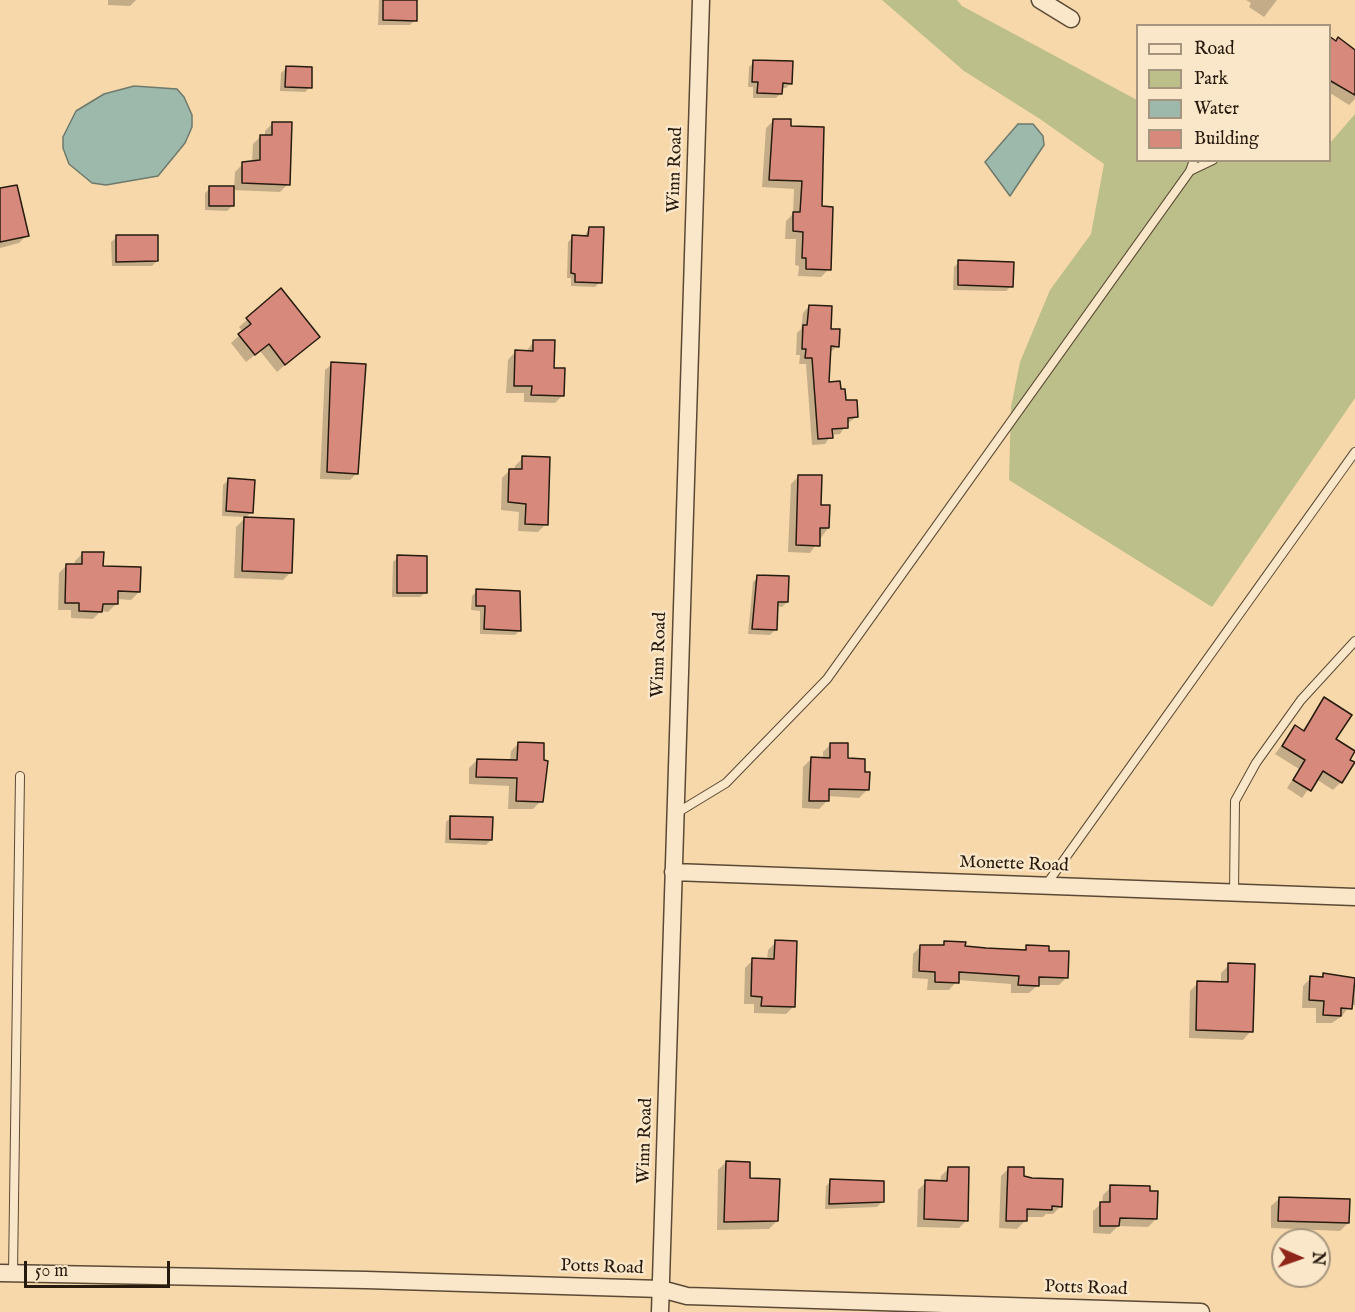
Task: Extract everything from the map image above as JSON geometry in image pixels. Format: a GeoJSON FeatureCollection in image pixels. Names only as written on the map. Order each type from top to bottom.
{"type":"FeatureCollection","features":[{"type":"Feature","properties":{"kind":"street","name":"Winn Road"},"geometry":{"type":"LineString","coordinates":[[660,1312],[701,0]]}},
{"type":"Feature","properties":{"kind":"street"},"geometry":{"type":"LineString","coordinates":[[1040,0],[1071,19]]}},
{"type":"Feature","properties":{"kind":"street","name":"Monette Road"},"geometry":{"type":"LineString","coordinates":[[673,872],[1355,897]]}},
{"type":"Feature","properties":{"kind":"street","name":"Potts Road"},"geometry":{"type":"LineString","coordinates":[[6,1273],[354,1280],[661,1290],[687,1296],[1201,1312]]}},
{"type":"Feature","properties":{"kind":"lane"},"geometry":{"type":"LineString","coordinates":[[675,815],[726,783],[826,679],[1191,171],[1193,162]]}},
{"type":"Feature","properties":{"kind":"lane"},"geometry":{"type":"LineString","coordinates":[[1191,171],[1209,162]]}},
{"type":"Feature","properties":{"kind":"lane"},"geometry":{"type":"LineString","coordinates":[[1046,885],[1355,452]]}},
{"type":"Feature","properties":{"kind":"lane"},"geometry":{"type":"LineString","coordinates":[[1234,893],[1235,801],[1256,763],[1301,700],[1355,641]]}},
{"type":"Feature","properties":{"kind":"lane"},"geometry":{"type":"LineString","coordinates":[[6,1273],[20,776]]}},
{"type":"Feature","properties":{"kind":"green space"},"geometry":{"type":"Polygon","coordinates":[[[882,0],[957,0],[962,6],[1136,99],[1136,162],[1331,162],[1331,142],[1355,114],[1355,398],[1212,607],[1009,480],[1011,407],[1020,362],[1050,290],[1091,234],[1104,164],[1040,119],[964,71],[882,0]]]}},
{"type":"Feature","properties":{"kind":"water"},"geometry":{"type":"Polygon","coordinates":[[[134,86],[177,89],[184,97],[192,115],[192,127],[185,143],[158,176],[106,185],[92,183],[69,164],[63,148],[63,137],[76,111],[104,94],[134,86]]]}},
{"type":"Feature","properties":{"kind":"water"},"geometry":{"type":"Polygon","coordinates":[[[1018,124],[1033,124],[1043,136],[1044,145],[1010,196],[985,162],[1018,124]]]}},
{"type":"Feature","properties":{"kind":"building"},"geometry":{"type":"Polygon","coordinates":[[[383,0],[417,0],[417,21],[383,20],[383,0]]]}},
{"type":"Feature","properties":{"kind":"building"},"geometry":{"type":"Polygon","coordinates":[[[1331,37],[1336,41],[1338,37],[1355,50],[1355,95],[1331,81],[1331,37]]]}},
{"type":"Feature","properties":{"kind":"building"},"geometry":{"type":"Polygon","coordinates":[[[753,60],[793,61],[792,84],[783,83],[782,94],[757,93],[758,82],[752,82],[753,60]]]}},
{"type":"Feature","properties":{"kind":"building"},"geometry":{"type":"Polygon","coordinates":[[[286,66],[312,67],[312,88],[285,87],[286,66]]]}},
{"type":"Feature","properties":{"kind":"building"},"geometry":{"type":"Polygon","coordinates":[[[773,119],[791,119],[791,126],[824,127],[822,206],[833,207],[831,270],[806,269],[806,258],[802,258],[803,232],[793,231],[793,212],[800,212],[802,181],[769,180],[773,119]]]}},
{"type":"Feature","properties":{"kind":"building"},"geometry":{"type":"Polygon","coordinates":[[[272,122],[292,122],[290,185],[242,183],[242,162],[260,160],[260,135],[272,135],[272,122]]]}},
{"type":"Feature","properties":{"kind":"building"},"geometry":{"type":"Polygon","coordinates":[[[17,185],[29,236],[0,242],[0,188],[17,185]]]}},
{"type":"Feature","properties":{"kind":"building"},"geometry":{"type":"Polygon","coordinates":[[[209,186],[234,186],[234,206],[209,206],[209,186]]]}},
{"type":"Feature","properties":{"kind":"building"},"geometry":{"type":"Polygon","coordinates":[[[589,227],[604,227],[602,283],[575,282],[575,274],[571,273],[572,235],[588,236],[589,227]]]}},
{"type":"Feature","properties":{"kind":"building"},"geometry":{"type":"Polygon","coordinates":[[[116,235],[158,235],[158,261],[116,262],[116,235]]]}},
{"type":"Feature","properties":{"kind":"building"},"geometry":{"type":"Polygon","coordinates":[[[958,260],[1014,262],[1013,287],[958,285],[958,260]]]}},
{"type":"Feature","properties":{"kind":"building"},"geometry":{"type":"Polygon","coordinates":[[[281,288],[320,337],[285,365],[269,344],[255,355],[238,334],[251,324],[246,318],[281,288]]]}},
{"type":"Feature","properties":{"kind":"building"},"geometry":{"type":"Polygon","coordinates":[[[809,305],[832,306],[831,329],[840,329],[839,347],[831,346],[829,382],[840,381],[841,389],[845,389],[846,400],[857,400],[858,417],[848,418],[848,428],[832,429],[833,438],[818,439],[812,358],[805,358],[806,349],[802,349],[803,325],[807,325],[809,305]]]}},
{"type":"Feature","properties":{"kind":"building"},"geometry":{"type":"Polygon","coordinates":[[[533,340],[555,340],[554,368],[565,368],[564,396],[531,395],[532,386],[514,386],[515,350],[533,351],[533,340]]]}},
{"type":"Feature","properties":{"kind":"building"},"geometry":{"type":"Polygon","coordinates":[[[331,362],[366,364],[358,474],[327,472],[331,362]]]}},
{"type":"Feature","properties":{"kind":"building"},"geometry":{"type":"Polygon","coordinates":[[[522,456],[550,457],[548,525],[525,524],[526,504],[508,502],[509,469],[522,469],[522,456]]]}},
{"type":"Feature","properties":{"kind":"building"},"geometry":{"type":"Polygon","coordinates":[[[798,475],[822,475],[821,505],[830,505],[829,528],[820,528],[820,546],[796,545],[798,475]]]}},
{"type":"Feature","properties":{"kind":"building"},"geometry":{"type":"Polygon","coordinates":[[[228,478],[255,480],[253,513],[226,511],[228,478]]]}},
{"type":"Feature","properties":{"kind":"building"},"geometry":{"type":"Polygon","coordinates":[[[244,517],[294,519],[292,573],[242,571],[244,517]]]}},
{"type":"Feature","properties":{"kind":"building"},"geometry":{"type":"Polygon","coordinates":[[[82,552],[104,552],[103,566],[141,567],[140,592],[118,591],[118,604],[103,604],[102,612],[79,611],[79,603],[65,603],[66,564],[82,564],[82,552]]]}},
{"type":"Feature","properties":{"kind":"building"},"geometry":{"type":"Polygon","coordinates":[[[397,555],[427,556],[427,593],[397,593],[397,555]]]}},
{"type":"Feature","properties":{"kind":"building"},"geometry":{"type":"Polygon","coordinates":[[[757,575],[789,576],[788,602],[778,602],[777,630],[752,629],[757,575]]]}},
{"type":"Feature","properties":{"kind":"building"},"geometry":{"type":"Polygon","coordinates":[[[476,589],[520,591],[521,631],[484,629],[485,606],[476,606],[476,589]]]}},
{"type":"Feature","properties":{"kind":"building"},"geometry":{"type":"Polygon","coordinates":[[[1324,697],[1352,715],[1336,739],[1355,751],[1350,760],[1355,762],[1342,783],[1323,771],[1311,791],[1293,780],[1305,760],[1282,746],[1295,725],[1304,731],[1324,697]]]}},
{"type":"Feature","properties":{"kind":"building"},"geometry":{"type":"Polygon","coordinates":[[[518,742],[544,743],[544,760],[548,761],[543,802],[516,801],[517,778],[476,777],[477,759],[517,760],[518,742]]]}},
{"type":"Feature","properties":{"kind":"building"},"geometry":{"type":"Polygon","coordinates":[[[830,743],[848,743],[848,758],[865,759],[865,772],[870,772],[869,790],[829,789],[829,801],[809,801],[811,757],[830,758],[830,743]]]}},
{"type":"Feature","properties":{"kind":"building"},"geometry":{"type":"Polygon","coordinates":[[[450,816],[493,817],[492,840],[450,839],[450,816]]]}},
{"type":"Feature","properties":{"kind":"building"},"geometry":{"type":"Polygon","coordinates":[[[775,940],[797,941],[795,1007],[761,1006],[762,997],[751,996],[752,958],[774,959],[775,940]]]}},
{"type":"Feature","properties":{"kind":"building"},"geometry":{"type":"Polygon","coordinates":[[[944,941],[966,942],[965,946],[986,948],[1026,950],[1026,945],[1049,946],[1049,951],[1069,951],[1068,978],[1039,977],[1039,986],[1018,985],[1019,976],[959,972],[959,983],[935,982],[935,972],[919,971],[920,945],[944,945],[944,941]]]}},
{"type":"Feature","properties":{"kind":"building"},"geometry":{"type":"Polygon","coordinates":[[[1228,963],[1255,964],[1253,1032],[1196,1030],[1197,981],[1228,982],[1228,963]]]}},
{"type":"Feature","properties":{"kind":"building"},"geometry":{"type":"Polygon","coordinates":[[[1323,973],[1355,978],[1352,1009],[1341,1008],[1341,1016],[1323,1015],[1324,1001],[1309,1000],[1310,976],[1323,977],[1323,973]]]}},
{"type":"Feature","properties":{"kind":"building"},"geometry":{"type":"Polygon","coordinates":[[[726,1161],[750,1162],[750,1178],[780,1179],[778,1221],[724,1222],[726,1161]]]}},
{"type":"Feature","properties":{"kind":"building"},"geometry":{"type":"Polygon","coordinates":[[[948,1167],[969,1167],[968,1221],[924,1219],[925,1180],[947,1181],[948,1167]]]}},
{"type":"Feature","properties":{"kind":"building"},"geometry":{"type":"Polygon","coordinates":[[[1008,1167],[1024,1167],[1024,1176],[1032,1178],[1063,1179],[1062,1207],[1052,1206],[1052,1210],[1027,1209],[1027,1221],[1006,1221],[1008,1167]]]}},
{"type":"Feature","properties":{"kind":"building"},"geometry":{"type":"Polygon","coordinates":[[[830,1179],[884,1181],[884,1202],[829,1204],[830,1179]]]}},
{"type":"Feature","properties":{"kind":"building"},"geometry":{"type":"Polygon","coordinates":[[[1110,1185],[1150,1186],[1150,1191],[1158,1191],[1157,1219],[1120,1218],[1119,1226],[1100,1226],[1100,1202],[1110,1202],[1110,1185]]]}},
{"type":"Feature","properties":{"kind":"building"},"geometry":{"type":"Polygon","coordinates":[[[1279,1197],[1350,1199],[1349,1223],[1278,1221],[1279,1197]]]}}]}
